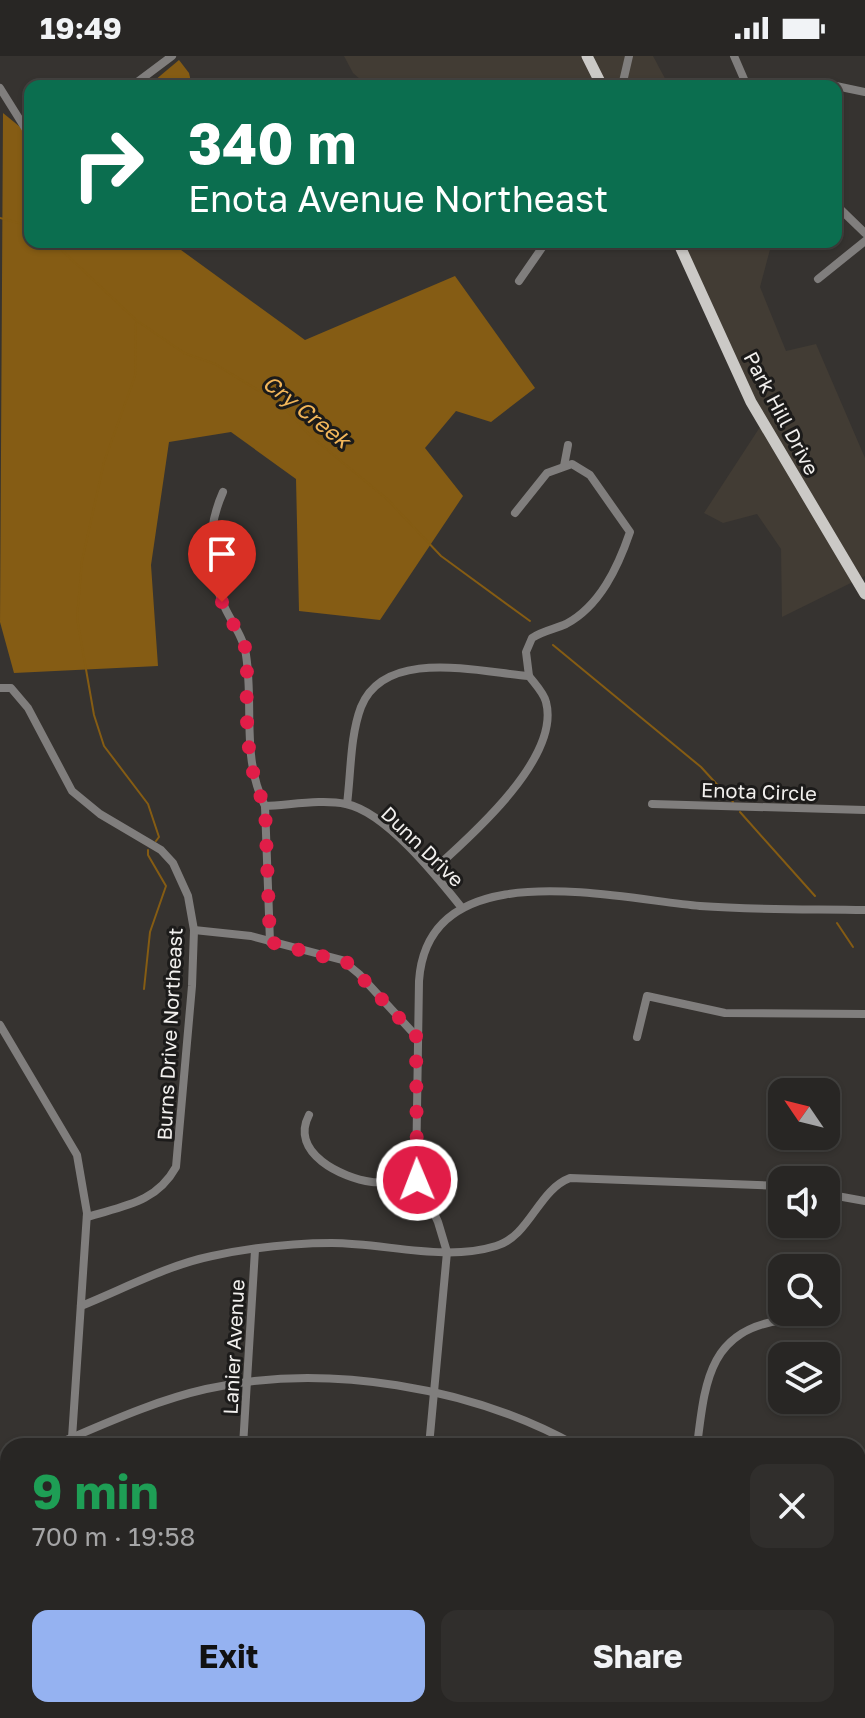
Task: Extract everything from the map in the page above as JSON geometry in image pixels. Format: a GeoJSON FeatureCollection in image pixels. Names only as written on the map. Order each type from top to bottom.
{"type":"FeatureCollection","features":[{"type":"Feature","properties":{"kind":"main road"},"geometry":{"type":"LineString","coordinates":[[587,56],[599,80]]}},
{"type":"Feature","properties":{"kind":"main road","name":"Park Hill Drive"},"geometry":{"type":"LineString","coordinates":[[681,248],[751,402],[865,594]]}},
{"type":"Feature","properties":{"kind":"street"},"geometry":{"type":"LineString","coordinates":[[140,80],[172,56]]}},
{"type":"Feature","properties":{"kind":"street"},"geometry":{"type":"LineString","coordinates":[[623,80],[629,56]]}},
{"type":"Feature","properties":{"kind":"street"},"geometry":{"type":"LineString","coordinates":[[734,56],[744,80]]}},
{"type":"Feature","properties":{"kind":"street"},"geometry":{"type":"LineString","coordinates":[[842,87],[865,92]]}},
{"type":"Feature","properties":{"kind":"street"},"geometry":{"type":"LineString","coordinates":[[0,88],[24,126]]}},
{"type":"Feature","properties":{"kind":"street"},"geometry":{"type":"LineString","coordinates":[[842,211],[865,233]]}},
{"type":"Feature","properties":{"kind":"street"},"geometry":{"type":"LineString","coordinates":[[818,279],[865,241]]}},
{"type":"Feature","properties":{"kind":"street"},"geometry":{"type":"LineString","coordinates":[[519,281],[542,248]]}},
{"type":"Feature","properties":{"kind":"street"},"geometry":{"type":"LineString","coordinates":[[564,466],[568,445]]}},
{"type":"Feature","properties":{"kind":"street"},"geometry":{"type":"LineString","coordinates":[[432,871],[475,832],[534,758],[547,727],[546,700],[529,676],[526,652],[532,638],[567,623],[590,606],[623,554],[630,532],[590,475],[572,464],[547,473],[515,513]]}},
{"type":"Feature","properties":{"kind":"street"},"geometry":{"type":"LineString","coordinates":[[223,492],[212,517],[211,574],[246,649],[250,751],[256,788],[265,806],[270,942]]}},
{"type":"Feature","properties":{"kind":"street"},"geometry":{"type":"LineString","coordinates":[[265,806],[347,804],[360,709],[382,680],[413,668],[529,676]]}},
{"type":"Feature","properties":{"kind":"street","name":"Burns Drive Northeast"},"geometry":{"type":"LineString","coordinates":[[0,688],[11,688],[28,708],[72,791],[100,814],[161,850],[173,863],[188,896],[194,930],[176,1167],[170,1178],[145,1199],[87,1217]]}},
{"type":"Feature","properties":{"kind":"street","name":"Dunn Drive"},"geometry":{"type":"LineString","coordinates":[[347,804],[370,815],[432,871],[462,908]]}},
{"type":"Feature","properties":{"kind":"street","name":"Enota Circle"},"geometry":{"type":"LineString","coordinates":[[652,804],[865,810]]}},
{"type":"Feature","properties":{"kind":"street"},"geometry":{"type":"LineString","coordinates":[[429,1438],[447,1252],[438,1222],[416,1174],[416,1036],[422,952],[432,933],[462,908],[520,893],[573,890],[705,906],[865,910]]}},
{"type":"Feature","properties":{"kind":"street"},"geometry":{"type":"LineString","coordinates":[[194,930],[251,936],[348,963],[416,1036]]}},
{"type":"Feature","properties":{"kind":"street"},"geometry":{"type":"LineString","coordinates":[[637,1037],[647,996],[725,1013],[865,1014]]}},
{"type":"Feature","properties":{"kind":"street"},"geometry":{"type":"LineString","coordinates":[[0,1025],[77,1155],[87,1217],[74,1438]]}},
{"type":"Feature","properties":{"kind":"street"},"geometry":{"type":"LineString","coordinates":[[309,1115],[305,1137],[316,1158],[374,1182],[416,1174]]}},
{"type":"Feature","properties":{"kind":"street"},"geometry":{"type":"LineString","coordinates":[[81,1306],[209,1257],[255,1250],[333,1243],[447,1252],[479,1250],[509,1241],[546,1198],[570,1178],[768,1185]]}},
{"type":"Feature","properties":{"kind":"street"},"geometry":{"type":"LineString","coordinates":[[840,1197],[865,1201]]}},
{"type":"Feature","properties":{"kind":"street","name":"Lanier Avenue"},"geometry":{"type":"LineString","coordinates":[[244,1438],[255,1250]]}},
{"type":"Feature","properties":{"kind":"street"},"geometry":{"type":"LineString","coordinates":[[698,1438],[705,1387],[716,1359],[748,1330],[768,1324]]}},
{"type":"Feature","properties":{"kind":"street"},"geometry":{"type":"LineString","coordinates":[[83,1438],[171,1399],[209,1389],[273,1380],[355,1381],[432,1392],[491,1407],[557,1438]]}},
{"type":"Feature","properties":{"kind":"shaded area"},"geometry":{"type":"Polygon","coordinates":[[[344,56],[653,56],[666,80],[361,80],[353,73],[344,56]]]}},
{"type":"Feature","properties":{"kind":"shaded area"},"geometry":{"type":"Polygon","coordinates":[[[179,60],[191,80],[155,80],[179,60]]]}},
{"type":"Feature","properties":{"kind":"shaded area"},"geometry":{"type":"Polygon","coordinates":[[[3,113],[24,130],[24,248],[178,248],[305,340],[455,276],[535,388],[491,422],[456,411],[425,448],[463,496],[380,620],[299,611],[296,479],[231,432],[169,442],[151,565],[158,666],[14,673],[0,622],[3,113]]]}},
{"type":"Feature","properties":{"kind":"shaded area"},"geometry":{"type":"Polygon","coordinates":[[[682,248],[770,248],[760,287],[786,351],[816,344],[865,458],[865,576],[782,617],[781,549],[757,514],[723,523],[704,513],[760,427],[682,248]]]}},
{"type":"Feature","properties":{"kind":"waterway","name":"Cry Creek"},"geometry":{"type":"LineString","coordinates":[[0,218],[24,224]]}},
{"type":"Feature","properties":{"kind":"waterway","name":"Cry Creek"},"geometry":{"type":"LineString","coordinates":[[59,248],[136,320],[184,353],[215,364],[279,403],[313,438],[387,499],[441,556],[530,621]]}},
{"type":"Feature","properties":{"kind":"waterway"},"geometry":{"type":"LineString","coordinates":[[136,323],[135,376],[104,462],[82,561],[77,618],[94,715],[104,746],[148,804],[159,837],[156,841]]}},
{"type":"Feature","properties":{"kind":"waterway","name":"Cry Creek"},"geometry":{"type":"LineString","coordinates":[[553,645],[701,767],[733,802]]}},
{"type":"Feature","properties":{"kind":"waterway","name":"Cry Creek"},"geometry":{"type":"LineString","coordinates":[[740,812],[815,896]]}},
{"type":"Feature","properties":{"kind":"waterway"},"geometry":{"type":"LineString","coordinates":[[144,989],[150,932],[166,886],[148,850]]}},
{"type":"Feature","properties":{"kind":"waterway","name":"Cry Creek"},"geometry":{"type":"LineString","coordinates":[[837,923],[853,947]]}},
{"type":"Feature","properties":{"kind":"route"},"geometry":{"type":"LineString","coordinates":[[222,602],[246,649],[250,751],[256,788],[265,806],[270,942],[348,963],[416,1036],[417,1180]]}}]}
